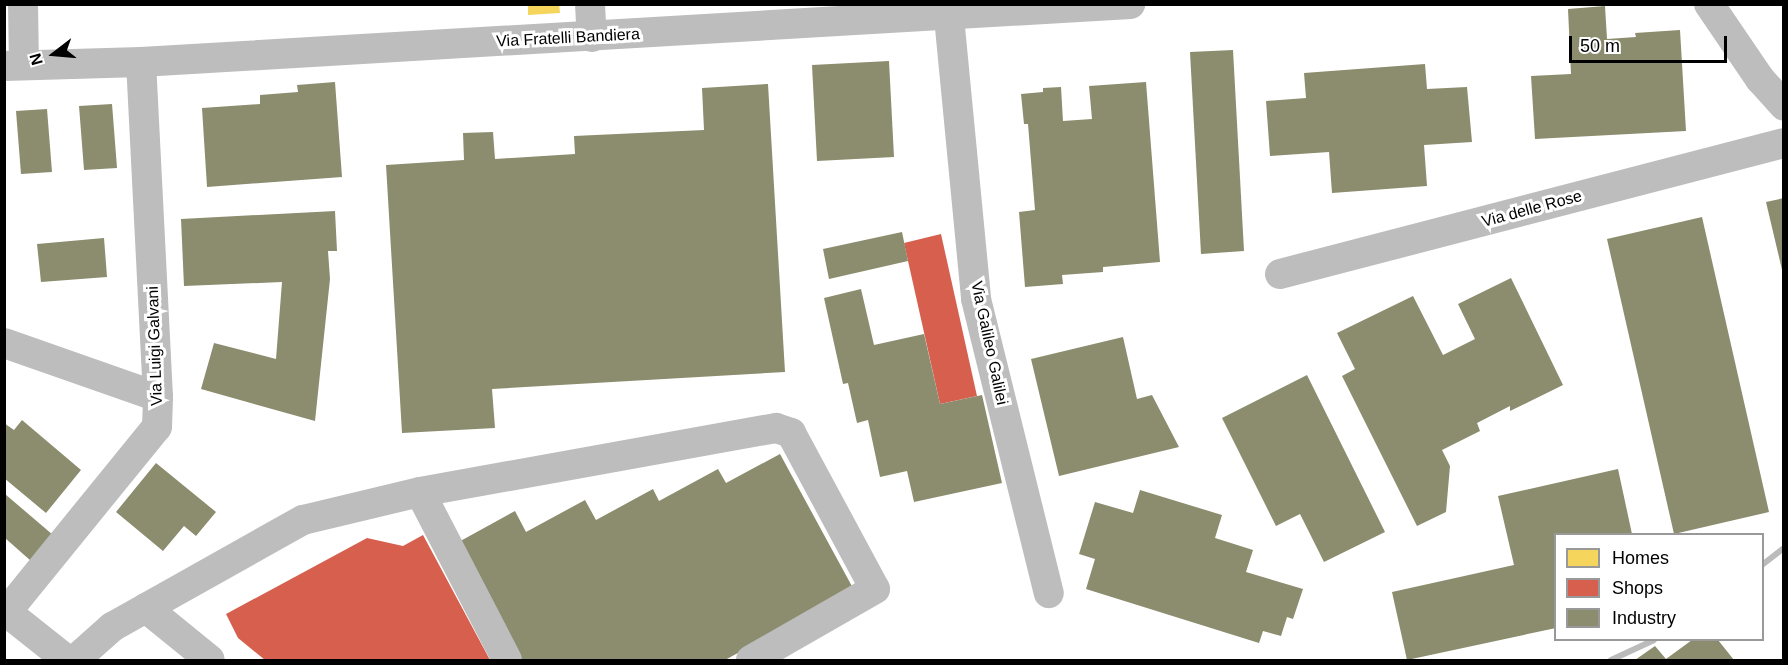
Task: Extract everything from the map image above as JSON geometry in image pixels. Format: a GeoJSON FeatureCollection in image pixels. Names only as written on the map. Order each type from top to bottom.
{"type":"FeatureCollection","features":[{"type":"Feature","properties":{"kind":"street"},"geometry":{"type":"LineString","coordinates":[[14,66],[23,4]]}},
{"type":"Feature","properties":{"kind":"street"},"geometry":{"type":"LineString","coordinates":[[590,4],[592,37]]}},
{"type":"Feature","properties":{"kind":"street","name":"Via Fratelli Bandiera"},"geometry":{"type":"LineString","coordinates":[[14,66],[141,62],[592,37],[829,14],[949,17],[1131,4]]}},
{"type":"Feature","properties":{"kind":"street"},"geometry":{"type":"LineString","coordinates":[[1709,4],[1760,79],[1784,106]]}},
{"type":"Feature","properties":{"kind":"street","name":"Via Galileo Galilei"},"geometry":{"type":"LineString","coordinates":[[949,17],[976,298],[1049,593]]}},
{"type":"Feature","properties":{"kind":"street","name":"Via Luigi Galvani"},"geometry":{"type":"LineString","coordinates":[[5,612],[157,427],[158,397],[141,62]]}},
{"type":"Feature","properties":{"kind":"street","name":"Via delle Rose"},"geometry":{"type":"LineString","coordinates":[[1281,274],[1784,143]]}},
{"type":"Feature","properties":{"kind":"street"},"geometry":{"type":"LineString","coordinates":[[4,343],[158,397]]}},
{"type":"Feature","properties":{"kind":"street"},"geometry":{"type":"LineString","coordinates":[[75,660],[111,627],[303,520],[420,492],[776,428],[791,433],[874,589],[751,660]]}},
{"type":"Feature","properties":{"kind":"street"},"geometry":{"type":"LineString","coordinates":[[420,492],[507,660]]}},
{"type":"Feature","properties":{"kind":"street"},"geometry":{"type":"LineString","coordinates":[[146,608],[210,660]]}},
{"type":"Feature","properties":{"kind":"street"},"geometry":{"type":"LineString","coordinates":[[5,612],[67,660]]}},
{"type":"Feature","properties":{"kind":"building: Homes"},"geometry":{"type":"Polygon","coordinates":[[[528,4],[559,4],[560,13],[528,15],[528,4]]]}},
{"type":"Feature","properties":{"kind":"building: Shops"},"geometry":{"type":"Polygon","coordinates":[[[941,234],[977,396],[940,404],[904,243],[941,234]]]}},
{"type":"Feature","properties":{"kind":"building: Shops"},"geometry":{"type":"Polygon","coordinates":[[[423,535],[490,660],[265,660],[238,638],[226,614],[367,538],[403,546],[423,535]]]}},
{"type":"Feature","properties":{"kind":"building: Industry"},"geometry":{"type":"Polygon","coordinates":[[[1605,6],[1607,39],[1636,37],[1635,33],[1680,30],[1686,131],[1535,139],[1531,76],[1571,74],[1568,9],[1605,6]]]}},
{"type":"Feature","properties":{"kind":"building: Industry"},"geometry":{"type":"Polygon","coordinates":[[[1233,50],[1244,251],[1201,254],[1190,52],[1233,50]]]}},
{"type":"Feature","properties":{"kind":"building: Industry"},"geometry":{"type":"Polygon","coordinates":[[[889,61],[894,157],[817,161],[812,65],[889,61]]]}},
{"type":"Feature","properties":{"kind":"building: Industry"},"geometry":{"type":"Polygon","coordinates":[[[1425,64],[1427,89],[1467,87],[1472,142],[1424,145],[1427,186],[1332,193],[1329,152],[1270,156],[1266,101],[1306,98],[1304,73],[1425,64]]]}},
{"type":"Feature","properties":{"kind":"building: Industry"},"geometry":{"type":"Polygon","coordinates":[[[335,82],[342,177],[207,187],[202,108],[260,104],[260,95],[298,92],[297,85],[335,82]]]}},
{"type":"Feature","properties":{"kind":"building: Industry"},"geometry":{"type":"Polygon","coordinates":[[[1146,82],[1160,262],[1103,267],[1103,272],[1062,275],[1063,284],[1025,287],[1019,212],[1035,210],[1028,124],[1024,124],[1021,94],[1043,92],[1043,88],[1061,87],[1063,121],[1092,119],[1089,86],[1146,82]]]}},
{"type":"Feature","properties":{"kind":"building: Industry"},"geometry":{"type":"Polygon","coordinates":[[[768,84],[785,372],[492,389],[495,428],[402,433],[386,165],[464,160],[463,133],[493,132],[495,159],[575,154],[574,136],[704,130],[702,88],[768,84]]]}},
{"type":"Feature","properties":{"kind":"building: Industry"},"geometry":{"type":"Polygon","coordinates":[[[112,104],[117,168],[84,170],[79,106],[112,104]]]}},
{"type":"Feature","properties":{"kind":"building: Industry"},"geometry":{"type":"Polygon","coordinates":[[[47,109],[52,172],[21,174],[16,111],[47,109]]]}},
{"type":"Feature","properties":{"kind":"building: Industry"},"geometry":{"type":"Polygon","coordinates":[[[1784,198],[1784,274],[1783,274],[1766,202],[1784,198]]]}},
{"type":"Feature","properties":{"kind":"building: Industry"},"geometry":{"type":"Polygon","coordinates":[[[335,211],[337,251],[328,251],[330,279],[315,421],[201,389],[214,343],[276,359],[282,282],[184,286],[181,219],[335,211]]]}},
{"type":"Feature","properties":{"kind":"building: Industry"},"geometry":{"type":"Polygon","coordinates":[[[1702,217],[1769,512],[1674,533],[1607,239],[1702,217]]]}},
{"type":"Feature","properties":{"kind":"building: Industry"},"geometry":{"type":"Polygon","coordinates":[[[902,232],[908,261],[829,279],[823,249],[902,232]]]}},
{"type":"Feature","properties":{"kind":"building: Industry"},"geometry":{"type":"Polygon","coordinates":[[[104,238],[107,277],[41,282],[37,244],[104,238]]]}},
{"type":"Feature","properties":{"kind":"building: Industry"},"geometry":{"type":"Polygon","coordinates":[[[1511,278],[1563,385],[1510,411],[1510,406],[1477,423],[1480,431],[1442,450],[1450,466],[1446,512],[1417,526],[1342,376],[1355,369],[1337,333],[1413,296],[1443,355],[1475,339],[1458,304],[1511,278]]]}},
{"type":"Feature","properties":{"kind":"building: Industry"},"geometry":{"type":"Polygon","coordinates":[[[861,289],[874,345],[924,334],[940,404],[982,395],[1002,483],[914,502],[907,471],[880,477],[868,420],[857,423],[848,383],[843,384],[824,298],[861,289]]]}},
{"type":"Feature","properties":{"kind":"building: Industry"},"geometry":{"type":"Polygon","coordinates":[[[1123,337],[1137,399],[1152,395],[1179,447],[1059,476],[1031,359],[1123,337]]]}},
{"type":"Feature","properties":{"kind":"building: Industry"},"geometry":{"type":"Polygon","coordinates":[[[1307,375],[1385,532],[1324,562],[1300,514],[1276,526],[1222,418],[1307,375]]]}},
{"type":"Feature","properties":{"kind":"building: Industry"},"geometry":{"type":"Polygon","coordinates":[[[22,420],[81,470],[46,513],[4,478],[4,423],[14,430],[22,420]]]}},
{"type":"Feature","properties":{"kind":"building: Industry"},"geometry":{"type":"Polygon","coordinates":[[[780,454],[854,590],[725,660],[518,660],[455,544],[515,511],[526,532],[585,500],[596,520],[653,489],[659,501],[718,469],[726,483],[780,454]]]}},
{"type":"Feature","properties":{"kind":"building: Industry"},"geometry":{"type":"Polygon","coordinates":[[[156,463],[216,512],[196,536],[184,526],[163,551],[116,512],[156,463]]]}},
{"type":"Feature","properties":{"kind":"building: Industry"},"geometry":{"type":"Polygon","coordinates":[[[1618,469],[1632,533],[1554,533],[1554,628],[1407,660],[1392,592],[1514,565],[1498,496],[1618,469]]]}},
{"type":"Feature","properties":{"kind":"building: Industry"},"geometry":{"type":"Polygon","coordinates":[[[1140,490],[1222,515],[1215,538],[1253,550],[1246,572],[1303,589],[1293,619],[1287,617],[1281,636],[1263,631],[1259,643],[1086,589],[1095,559],[1079,554],[1095,502],[1133,513],[1140,490]]]}},
{"type":"Feature","properties":{"kind":"building: Industry"},"geometry":{"type":"Polygon","coordinates":[[[5,494],[53,535],[31,561],[5,538],[5,494]]]}},
{"type":"Feature","properties":{"kind":"building: Industry"},"geometry":{"type":"Polygon","coordinates":[[[1691,641],[1719,641],[1734,660],[1635,660],[1655,646],[1666,659],[1691,641]]]}},
{"type":"Feature","properties":{"kind":"waterway"},"geometry":{"type":"LineString","coordinates":[[1764,563],[1784,548]]}},
{"type":"Feature","properties":{"kind":"waterway"},"geometry":{"type":"LineString","coordinates":[[1611,660],[1652,641]]}}]}
